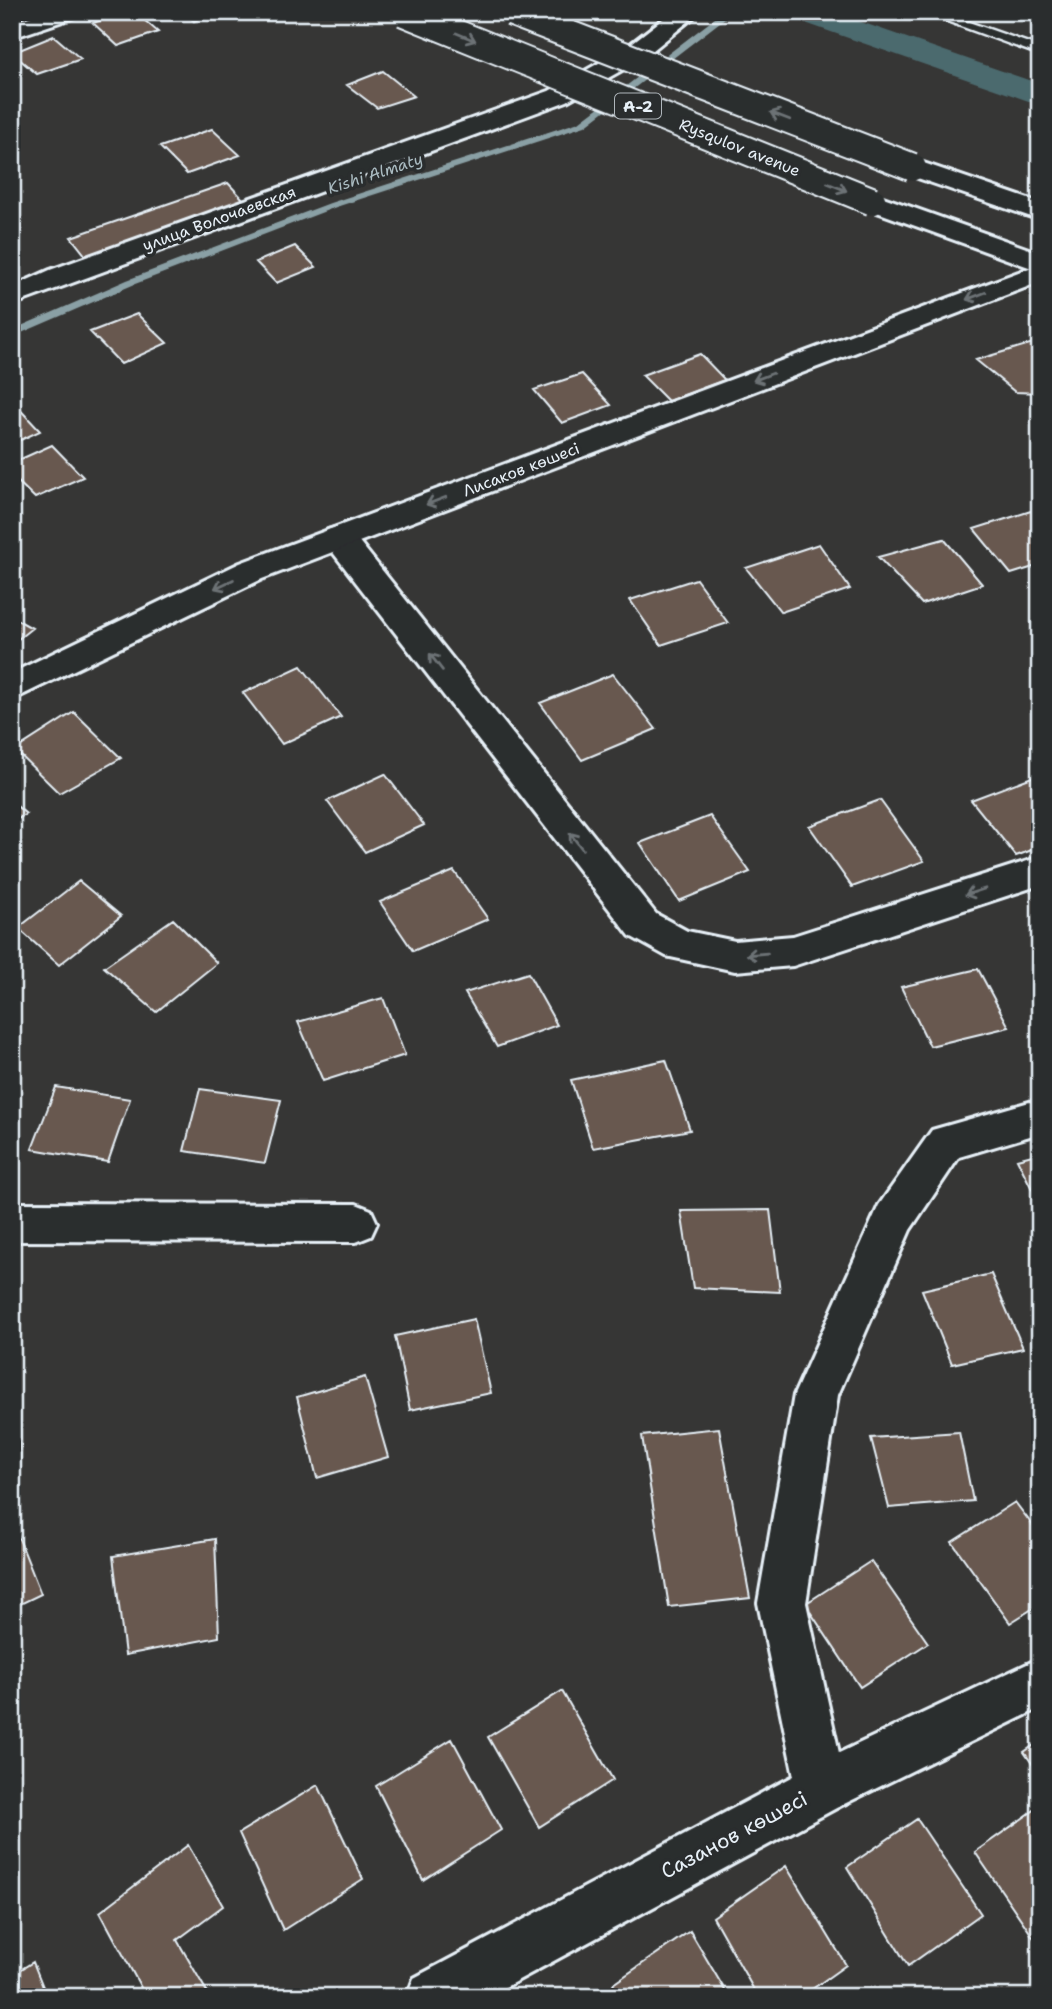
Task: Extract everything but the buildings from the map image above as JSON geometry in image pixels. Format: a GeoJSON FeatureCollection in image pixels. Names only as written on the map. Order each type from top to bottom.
{"type":"FeatureCollection","features":[{"type":"Feature","properties":{"kind":"street"},"geometry":{"type":"LineString","coordinates":[[12,30],[67,12]]}},
{"type":"Feature","properties":{"kind":"street","name":"Rysqulov avenue"},"geometry":{"type":"LineString","coordinates":[[403,12],[872,201],[1040,263]]}},
{"type":"Feature","properties":{"kind":"street","name":"A-2"},"geometry":{"type":"LineString","coordinates":[[511,12],[912,167],[1040,212]]}},
{"type":"Feature","properties":{"kind":"street","name":"улица Волочаевская"},"geometry":{"type":"LineString","coordinates":[[12,297],[60,276],[558,96],[633,54],[688,12]]}},
{"type":"Feature","properties":{"kind":"street"},"geometry":{"type":"LineString","coordinates":[[949,230],[934,214],[943,199],[966,193],[989,194]]}},
{"type":"Feature","properties":{"kind":"street","name":"Лисаков көшесі"},"geometry":{"type":"LineString","coordinates":[[12,688],[251,571],[1040,272]]}},
{"type":"Feature","properties":{"kind":"street"},"geometry":{"type":"LineString","coordinates":[[339,538],[643,925],[678,945],[735,956],[793,951],[1040,871]]}},
{"type":"Feature","properties":{"kind":"street"},"geometry":{"type":"LineString","coordinates":[[822,1788],[782,1603],[816,1395],[894,1217],[946,1143],[1040,1115]]}},
{"type":"Feature","properties":{"kind":"street"},"geometry":{"type":"LineString","coordinates":[[12,1222],[356,1223]]}},
{"type":"Feature","properties":{"kind":"street","name":"Сазанов көшесі"},"geometry":{"type":"LineString","coordinates":[[433,1997],[822,1788],[1040,1682]]}},
{"type":"Feature","properties":{"kind":"lane"},"geometry":{"type":"LineString","coordinates":[[928,12],[1040,51]]}},
{"type":"Feature","properties":{"kind":"waterway","name":"Kіshі Almaty"},"geometry":{"type":"LineString","coordinates":[[12,334],[131,282],[333,205],[582,124],[729,12]]}},
{"type":"Feature","properties":{"kind":"waterway"},"geometry":{"type":"LineString","coordinates":[[802,12],[1040,95]]}}]}
